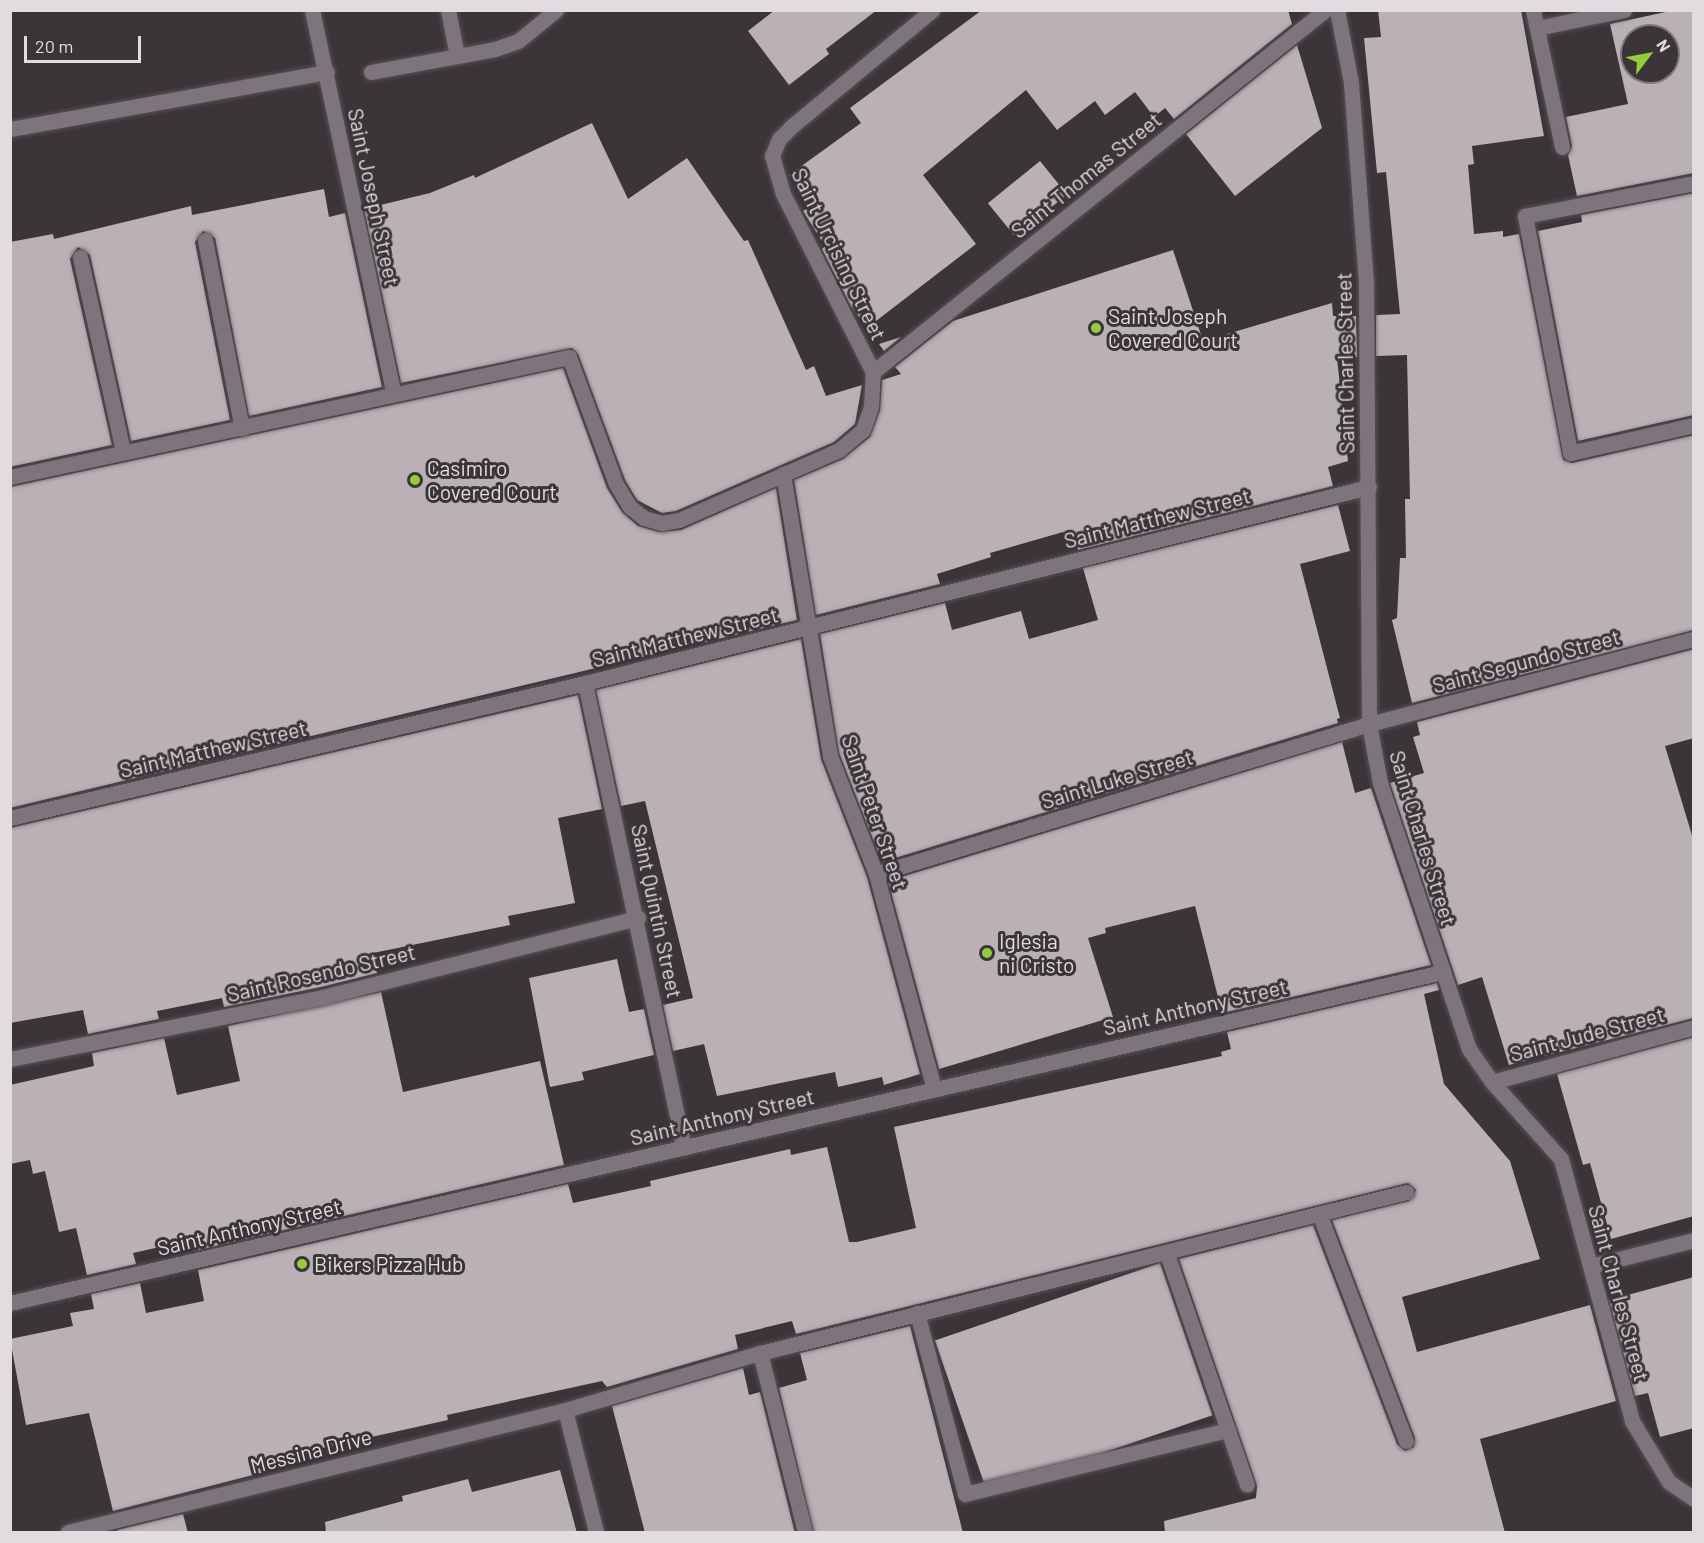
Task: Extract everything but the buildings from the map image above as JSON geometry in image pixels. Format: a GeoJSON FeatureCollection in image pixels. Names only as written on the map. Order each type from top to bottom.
{"type":"FeatureCollection","features":[{"type":"Feature","properties":{"kind":"street","name":"Saint Joseph Street"},"geometry":{"type":"LineString","coordinates":[[312,10],[327,72],[393,392]]}},
{"type":"Feature","properties":{"kind":"street"},"geometry":{"type":"LineString","coordinates":[[448,10],[457,56]]}},
{"type":"Feature","properties":{"kind":"street"},"geometry":{"type":"LineString","coordinates":[[371,72],[457,56],[518,41],[556,10]]}},
{"type":"Feature","properties":{"kind":"street","name":"Saint Urcising Street"},"geometry":{"type":"LineString","coordinates":[[873,372],[783,194],[772,156],[779,139],[792,126],[932,10]]}},
{"type":"Feature","properties":{"kind":"street","name":"Saint Thomas Street"},"geometry":{"type":"LineString","coordinates":[[873,372],[1325,10]]}},
{"type":"Feature","properties":{"kind":"street","name":"Saint Charles Street"},"geometry":{"type":"LineString","coordinates":[[1337,10],[1351,82],[1366,284],[1369,724],[1380,783],[1469,1049],[1492,1082],[1561,1159],[1632,1421],[1669,1482],[1694,1499]]}},
{"type":"Feature","properties":{"kind":"street"},"geometry":{"type":"LineString","coordinates":[[1533,10],[1562,147]]}},
{"type":"Feature","properties":{"kind":"street"},"geometry":{"type":"LineString","coordinates":[[1537,28],[1624,10]]}},
{"type":"Feature","properties":{"kind":"street"},"geometry":{"type":"LineString","coordinates":[[10,129],[327,72]]}},
{"type":"Feature","properties":{"kind":"street"},"geometry":{"type":"LineString","coordinates":[[1694,183],[1525,216],[1570,453],[1694,425]]}},
{"type":"Feature","properties":{"kind":"street"},"geometry":{"type":"LineString","coordinates":[[205,240],[242,428]]}},
{"type":"Feature","properties":{"kind":"street"},"geometry":{"type":"LineString","coordinates":[[80,257],[123,451]]}},
{"type":"Feature","properties":{"kind":"street"},"geometry":{"type":"LineString","coordinates":[[10,477],[123,451],[242,428],[393,392],[569,357],[616,484],[630,507],[661,524],[679,520],[839,450],[863,430],[871,407],[873,372]]}},
{"type":"Feature","properties":{"kind":"street","name":"Saint Peter Street"},"geometry":{"type":"LineString","coordinates":[[783,474],[830,756],[876,874],[934,1089]]}},
{"type":"Feature","properties":{"kind":"street","name":"Saint Matthew Street"},"geometry":{"type":"LineString","coordinates":[[10,819],[585,683],[1369,487]]}},
{"type":"Feature","properties":{"kind":"street","name":"Saint Segundo Street"},"geometry":{"type":"LineString","coordinates":[[1369,724],[1694,639]]}},
{"type":"Feature","properties":{"kind":"street","name":"Saint Quintin Street"},"geometry":{"type":"LineString","coordinates":[[585,683],[638,918],[684,1148]]}},
{"type":"Feature","properties":{"kind":"street","name":"Saint Luke Street"},"geometry":{"type":"LineString","coordinates":[[876,874],[1369,724]]}},
{"type":"Feature","properties":{"kind":"street","name":"Saint Rosendo Street"},"geometry":{"type":"LineString","coordinates":[[10,1059],[323,997],[638,918]]}},
{"type":"Feature","properties":{"kind":"street","name":"Saint Anthony Street"},"geometry":{"type":"LineString","coordinates":[[10,1303],[1443,972]]}},
{"type":"Feature","properties":{"kind":"street","name":"Saint Jude Street"},"geometry":{"type":"LineString","coordinates":[[1492,1082],[1694,1027]]}},
{"type":"Feature","properties":{"kind":"street","name":"Messina Drive"},"geometry":{"type":"LineString","coordinates":[[68,1533],[565,1410],[759,1353],[1320,1216],[1406,1192]]}},
{"type":"Feature","properties":{"kind":"street"},"geometry":{"type":"LineString","coordinates":[[1320,1216],[1406,1441]]}},
{"type":"Feature","properties":{"kind":"street"},"geometry":{"type":"LineString","coordinates":[[1591,1266],[1694,1240]]}},
{"type":"Feature","properties":{"kind":"street"},"geometry":{"type":"LineString","coordinates":[[1167,1254],[1247,1485]]}},
{"type":"Feature","properties":{"kind":"street"},"geometry":{"type":"LineString","coordinates":[[917,1313],[965,1494],[1228,1430]]}},
{"type":"Feature","properties":{"kind":"street"},"geometry":{"type":"LineString","coordinates":[[759,1353],[805,1533]]}},
{"type":"Feature","properties":{"kind":"street"},"geometry":{"type":"LineString","coordinates":[[565,1410],[596,1533]]}},
{"type":"Feature","properties":{"kind":"place","name":"Saint Joseph Covered Court"},"geometry":{"type":"Point","coordinates":[1096,328]}},
{"type":"Feature","properties":{"kind":"place","name":"Casimiro Covered Court"},"geometry":{"type":"Point","coordinates":[415,480]}},
{"type":"Feature","properties":{"kind":"place","name":"Iglesia ni Cristo"},"geometry":{"type":"Point","coordinates":[987,953]}},
{"type":"Feature","properties":{"kind":"place","name":"Bikers Pizza Hub"},"geometry":{"type":"Point","coordinates":[302,1264]}}]}
